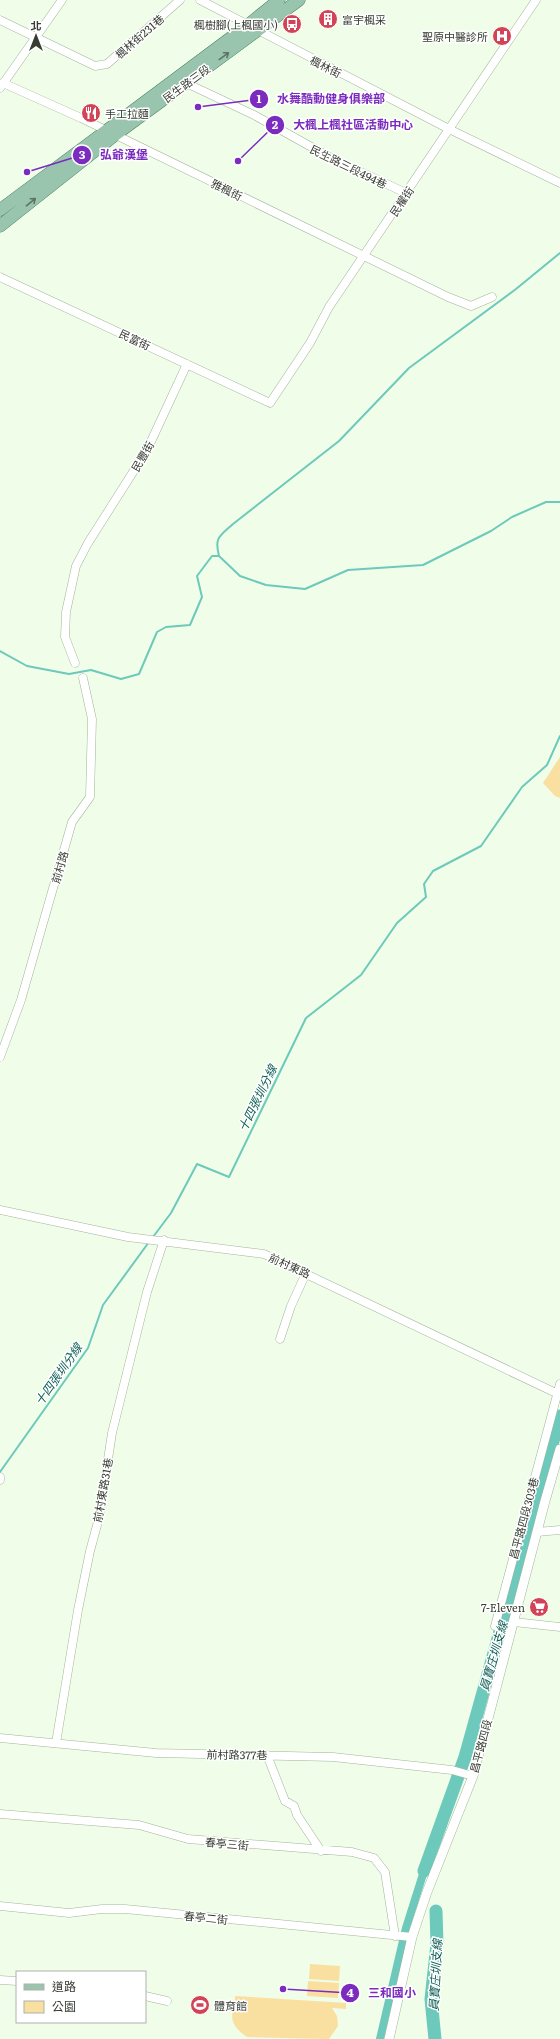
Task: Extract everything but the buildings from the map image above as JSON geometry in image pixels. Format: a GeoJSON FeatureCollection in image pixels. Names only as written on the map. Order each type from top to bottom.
{"type":"FeatureCollection","features":[{"type":"Feature","properties":{"kind":"main road"},"geometry":{"type":"LineString","coordinates":[[254,27],[279,0]]}},
{"type":"Feature","properties":{"kind":"main road"},"geometry":{"type":"LineString","coordinates":[[254,27],[299,0]]}},
{"type":"Feature","properties":{"kind":"main road","name":"民生路三段"},"geometry":{"type":"LineString","coordinates":[[0,210],[186,83],[254,27]]}},
{"type":"Feature","properties":{"kind":"main road","name":"民生路三段"},"geometry":{"type":"LineString","coordinates":[[0,226],[111,133],[254,27]]}},
{"type":"Feature","properties":{"kind":"street"},"geometry":{"type":"LineString","coordinates":[[2,86],[62,0]]}},
{"type":"Feature","properties":{"kind":"street","name":"楓林街231巷"},"geometry":{"type":"LineString","coordinates":[[37,37],[95,66],[108,64],[180,0]]}},
{"type":"Feature","properties":{"kind":"street","name":"楓林街"},"geometry":{"type":"LineString","coordinates":[[200,0],[254,27],[271,38],[450,129],[560,183]]}},
{"type":"Feature","properties":{"kind":"street","name":"民權街"},"geometry":{"type":"LineString","coordinates":[[270,403],[310,343],[330,307],[536,0]]}},
{"type":"Feature","properties":{"kind":"street"},"geometry":{"type":"LineString","coordinates":[[0,20],[37,37]]}},
{"type":"Feature","properties":{"kind":"street","name":"民生路三段494巷"},"geometry":{"type":"LineString","coordinates":[[186,83],[254,115],[333,159],[406,193]]}},
{"type":"Feature","properties":{"kind":"street","name":"雅楓街"},"geometry":{"type":"LineString","coordinates":[[2,86],[111,133],[448,297],[471,306],[492,297]]}},
{"type":"Feature","properties":{"kind":"street","name":"民富街"},"geometry":{"type":"LineString","coordinates":[[0,277],[270,403]]}},
{"type":"Feature","properties":{"kind":"street","name":"民豐街"},"geometry":{"type":"LineString","coordinates":[[75,662],[64,637],[66,612],[76,566],[88,543],[147,450],[188,364]]}},
{"type":"Feature","properties":{"kind":"street","name":"前村路"},"geometry":{"type":"LineString","coordinates":[[0,1057],[21,1000],[72,822],[90,797],[92,719],[83,678]]}},
{"type":"Feature","properties":{"kind":"street","name":"前村東路"},"geometry":{"type":"LineString","coordinates":[[0,1210],[128,1237],[164,1240],[264,1254],[556,1393]]}},
{"type":"Feature","properties":{"kind":"street","name":"前村東路31巷"},"geometry":{"type":"LineString","coordinates":[[56,1743],[78,1610],[98,1518],[112,1433],[147,1292],[164,1240]]}},
{"type":"Feature","properties":{"kind":"street"},"geometry":{"type":"LineString","coordinates":[[280,1339],[291,1306],[306,1273]]}},
{"type":"Feature","properties":{"kind":"street"},"geometry":{"type":"LineString","coordinates":[[556,1393],[560,1384]]}},
{"type":"Feature","properties":{"kind":"street","name":"昌平路四段303巷"},"geometry":{"type":"LineString","coordinates":[[511,1632],[494,1626],[556,1393]]}},
{"type":"Feature","properties":{"kind":"street","name":"昌平路四段"},"geometry":{"type":"LineString","coordinates":[[389,2039],[412,1938],[427,1892],[473,1776],[560,1449]]}},
{"type":"Feature","properties":{"kind":"street"},"geometry":{"type":"LineString","coordinates":[[537,1532],[560,1530]]}},
{"type":"Feature","properties":{"kind":"street"},"geometry":{"type":"LineString","coordinates":[[514,1622],[560,1626]]}},
{"type":"Feature","properties":{"kind":"street","name":"前村路377巷"},"geometry":{"type":"LineString","coordinates":[[0,1738],[156,1753],[267,1755],[355,1759],[452,1770],[473,1776]]}},
{"type":"Feature","properties":{"kind":"street"},"geometry":{"type":"LineString","coordinates":[[267,1755],[285,1801],[294,1806],[297,1816],[321,1851]]}},
{"type":"Feature","properties":{"kind":"street","name":"春亭三街"},"geometry":{"type":"LineString","coordinates":[[0,1814],[139,1825],[188,1839],[321,1851],[352,1852],[374,1858],[384,1872],[398,1936]]}},
{"type":"Feature","properties":{"kind":"street","name":"春亭二街"},"geometry":{"type":"LineString","coordinates":[[0,1906],[69,1913],[102,1909],[125,1909],[412,1938]]}},
{"type":"Feature","properties":{"kind":"street"},"geometry":{"type":"LineString","coordinates":[[0,1980],[16,1981]]}},
{"type":"Feature","properties":{"kind":"street"},"geometry":{"type":"LineString","coordinates":[[146,1996],[167,2001]]}},
{"type":"Feature","properties":{"kind":"green space"},"geometry":{"type":"Polygon","coordinates":[[[560,757],[560,798],[555,796],[543,783],[560,757]]]}},
{"type":"Feature","properties":{"kind":"green space"},"geometry":{"type":"Polygon","coordinates":[[[310,1964],[340,1966],[339,1981],[309,1979],[310,1964]]]}},
{"type":"Feature","properties":{"kind":"green space"},"geometry":{"type":"Polygon","coordinates":[[[308,1981],[339,1983],[338,1998],[307,1996],[308,1981]]]}},
{"type":"Feature","properties":{"kind":"green space"},"geometry":{"type":"Polygon","coordinates":[[[235,1996],[346,2003],[346,2009],[332,2008],[337,2016],[338,2026],[329,2039],[247,2037],[238,2030],[233,2021],[233,2012],[239,2002],[235,2001],[235,1996]]]}},
{"type":"Feature","properties":{"kind":"waterway"},"geometry":{"type":"LineString","coordinates":[[219,556],[217,545],[219,537],[225,531],[339,441],[409,368],[516,289],[560,253]]}},
{"type":"Feature","properties":{"kind":"waterway"},"geometry":{"type":"LineString","coordinates":[[0,651],[27,666],[69,674],[91,670],[121,679],[139,674],[157,632],[166,627],[190,625],[202,597],[197,576],[212,556],[219,556],[240,576],[266,585],[305,589],[348,570],[423,565],[491,531],[512,517],[546,502],[560,502]]}},
{"type":"Feature","properties":{"kind":"waterway","name":"十四張圳分線"},"geometry":{"type":"LineString","coordinates":[[153,1237],[171,1213],[197,1164],[229,1177],[306,1018],[361,975],[397,923],[426,897],[424,884],[433,871],[481,846],[522,787],[547,765],[560,736]]}},
{"type":"Feature","properties":{"kind":"waterway","name":"十四張圳分線"},"geometry":{"type":"LineString","coordinates":[[0,1472],[88,1348],[103,1305],[149,1242]]}},
{"type":"Feature","properties":{"kind":"waterway","name":"員寶庄圳支線"},"geometry":{"type":"LineString","coordinates":[[424,1871],[465,1757],[560,1416]]}},
{"type":"Feature","properties":{"kind":"waterway"},"geometry":{"type":"LineString","coordinates":[[380,2039],[406,1928],[424,1871]]}},
{"type":"Feature","properties":{"kind":"waterway","name":"員寶庄圳支線"},"geometry":{"type":"LineString","coordinates":[[435,2039],[431,1999],[437,1944],[436,1911]]}},
{"type":"Feature","properties":{"kind":"place","name":"富宇楓采"},"geometry":{"type":"Point","coordinates":[328,19]}},
{"type":"Feature","properties":{"kind":"place","name":"楓樹腳(上楓國小)"},"geometry":{"type":"Point","coordinates":[292,24]}},
{"type":"Feature","properties":{"kind":"place","name":"聖原中醫診所"},"geometry":{"type":"Point","coordinates":[502,36]}},
{"type":"Feature","properties":{"kind":"place","name":"水舞酷動健身俱樂部"},"geometry":{"type":"Point","coordinates":[198,107]}},
{"type":"Feature","properties":{"kind":"place","name":"手工拉麵"},"geometry":{"type":"Point","coordinates":[91,113]}},
{"type":"Feature","properties":{"kind":"place","name":"大楓上楓社區活動中心"},"geometry":{"type":"Point","coordinates":[238,161]}},
{"type":"Feature","properties":{"kind":"place","name":"弘爺漢堡"},"geometry":{"type":"Point","coordinates":[27,172]}},
{"type":"Feature","properties":{"kind":"place","name":"7-Eleven"},"geometry":{"type":"Point","coordinates":[539,1607]}},
{"type":"Feature","properties":{"kind":"place","name":"三和國小"},"geometry":{"type":"Point","coordinates":[283,1989]}},
{"type":"Feature","properties":{"kind":"place","name":"體育館"},"geometry":{"type":"Point","coordinates":[200,2005]}}]}
